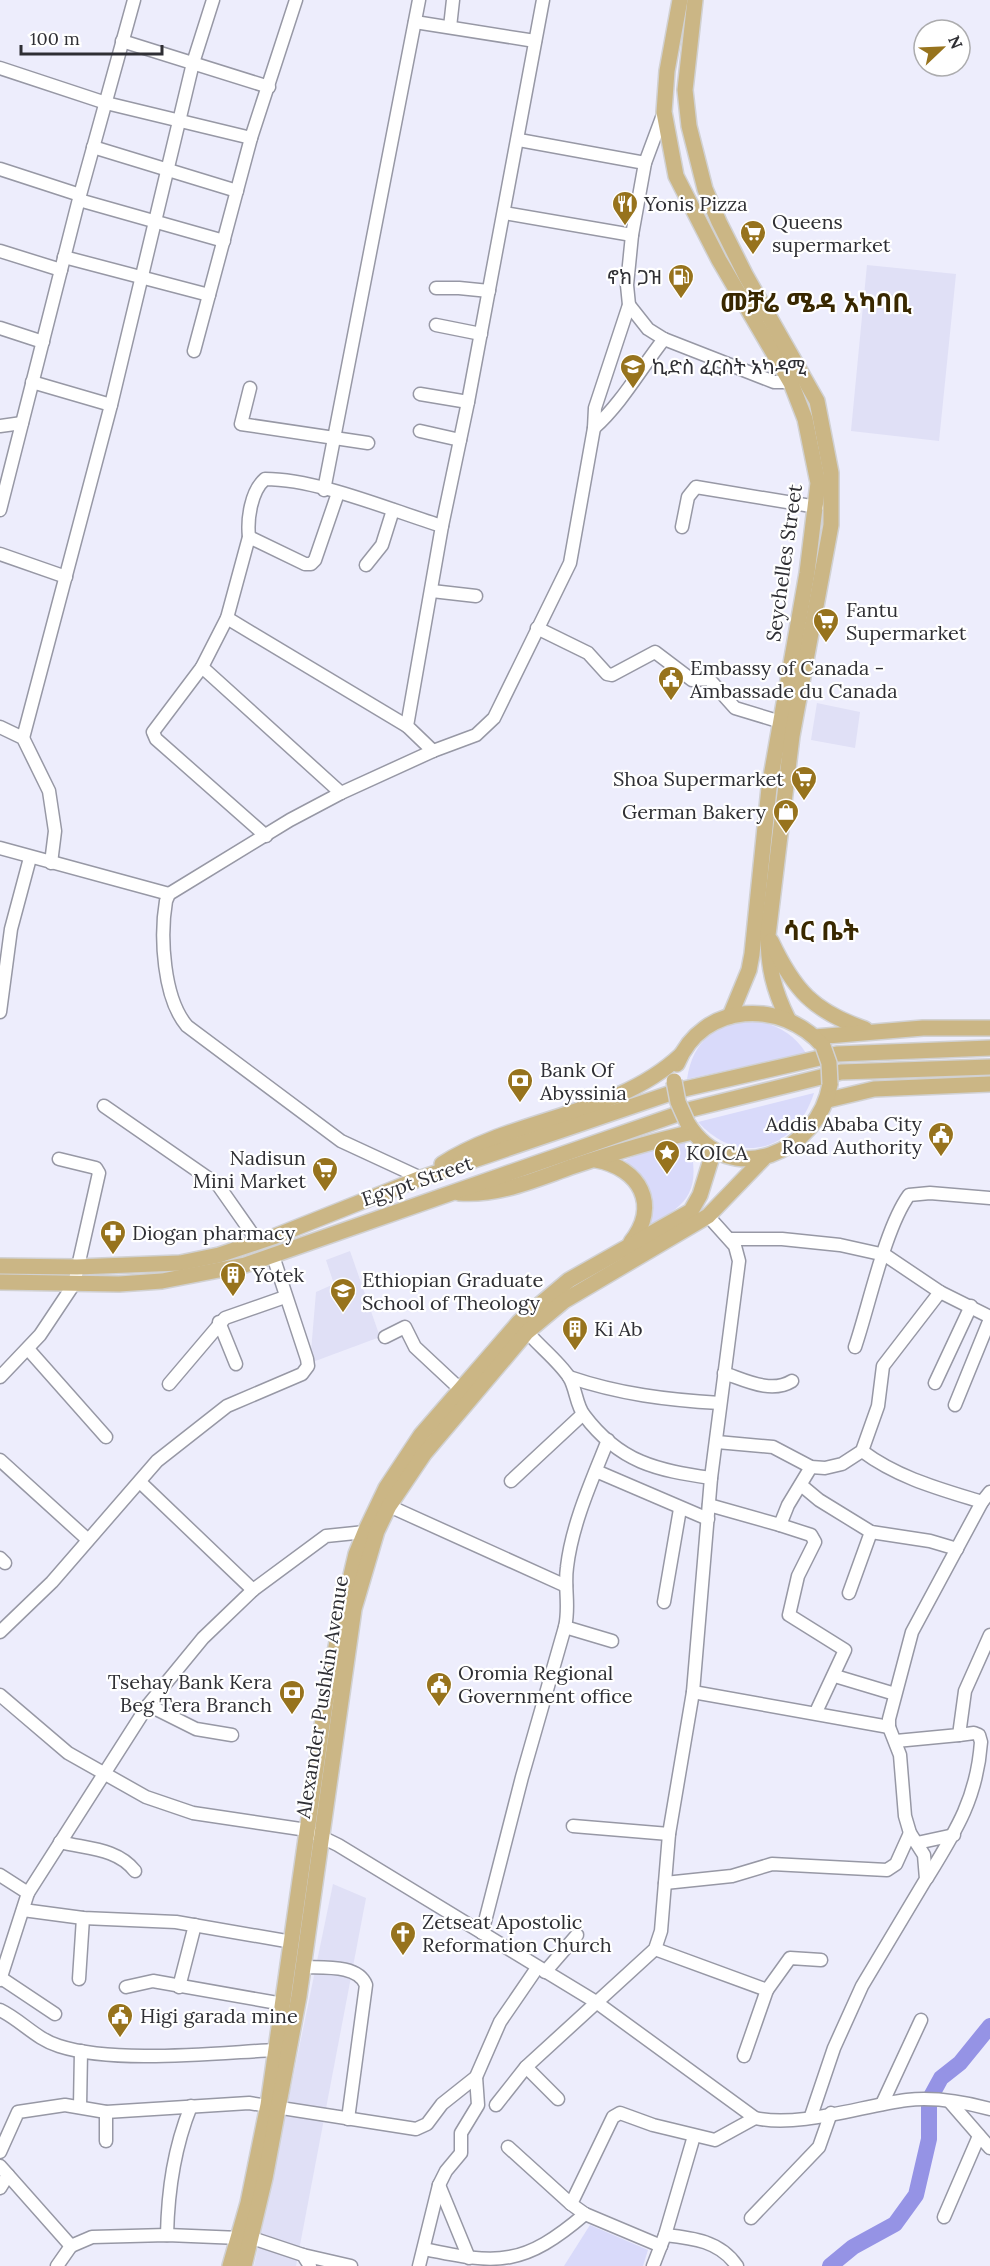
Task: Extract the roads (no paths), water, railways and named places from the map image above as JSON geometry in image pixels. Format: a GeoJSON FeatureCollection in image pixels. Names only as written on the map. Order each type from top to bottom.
{"type":"FeatureCollection","features":[{"type":"Feature","properties":{"kind":"main road","name":"Seychelles Street"},"geometry":{"type":"LineString","coordinates":[[680,0],[667,71],[664,112],[671,156],[686,200],[798,382],[817,402],[827,441],[832,484],[831,525],[792,736],[768,935],[768,959],[774,987],[788,1019]]}},
{"type":"Feature","properties":{"kind":"main road","name":"Seychelles Street"},"geometry":{"type":"LineString","coordinates":[[695,0],[685,90],[689,126],[705,189],[798,382],[818,483],[817,507],[763,839],[752,954],[743,986],[730,1016]]}},
{"type":"Feature","properties":{"kind":"main road"},"geometry":{"type":"LineString","coordinates":[[768,935],[786,973],[816,1006],[839,1020],[869,1030]]}},
{"type":"Feature","properties":{"kind":"main road"},"geometry":{"type":"LineString","coordinates":[[424,1178],[444,1162],[483,1143],[642,1085],[681,1055],[709,1026],[730,1016],[749,1012],[769,1013],[788,1019],[819,1041],[829,1063],[828,1100],[809,1130],[778,1153],[764,1159],[740,1159],[714,1150],[690,1127],[678,1102],[674,1081],[674,1071],[681,1055]]}},
{"type":"Feature","properties":{"kind":"main road"},"geometry":{"type":"LineString","coordinates":[[819,1041],[869,1030],[990,1028]]}},
{"type":"Feature","properties":{"kind":"main road","name":"Egypt Street"},"geometry":{"type":"LineString","coordinates":[[0,1266],[77,1267],[180,1263],[219,1255],[424,1178],[680,1090],[837,1054],[990,1048]]}},
{"type":"Feature","properties":{"kind":"main road","name":"Egypt Street"},"geometry":{"type":"LineString","coordinates":[[0,1282],[119,1284],[191,1278],[273,1256],[447,1193],[692,1109],[841,1072],[990,1067]]}},
{"type":"Feature","properties":{"kind":"main road"},"geometry":{"type":"LineString","coordinates":[[828,1100],[874,1089],[990,1084]]}},
{"type":"Feature","properties":{"kind":"main road"},"geometry":{"type":"LineString","coordinates":[[447,1193],[471,1194],[505,1189],[690,1127]]}},
{"type":"Feature","properties":{"kind":"main road","name":"Alexander Pushkin Avenue"},"geometry":{"type":"LineString","coordinates":[[243,2266],[246,2238],[274,2106],[289,1997],[292,1942],[354,1609],[370,1549],[389,1506],[419,1450],[460,1389],[568,1280],[692,1211],[700,1195],[714,1150]]}},
{"type":"Feature","properties":{"kind":"main road","name":"Alexander Pushkin Avenue"},"geometry":{"type":"LineString","coordinates":[[274,2106],[276,2050],[289,1997],[303,1967],[325,1706],[356,1554],[364,1532],[386,1488],[523,1327],[708,1216],[764,1159]]}},
{"type":"Feature","properties":{"kind":"main road"},"geometry":{"type":"LineString","coordinates":[[596,1160],[623,1169],[640,1187],[646,1205],[643,1224],[629,1245]]}},
{"type":"Feature","properties":{"kind":"main road","name":"Alexander Pushkin Avenue"},"geometry":{"type":"LineString","coordinates":[[230,2266],[246,2238]]}},
{"type":"Feature","properties":{"kind":"street"},"geometry":{"type":"LineString","coordinates":[[0,510],[79,198],[134,0]]}},
{"type":"Feature","properties":{"kind":"street"},"geometry":{"type":"LineString","coordinates":[[23,738],[111,405],[179,120],[213,0]]}},
{"type":"Feature","properties":{"kind":"street"},"geometry":{"type":"LineString","coordinates":[[194,351],[251,138],[296,0]]}},
{"type":"Feature","properties":{"kind":"street"},"geometry":{"type":"LineString","coordinates":[[324,490],[419,0]]}},
{"type":"Feature","properties":{"kind":"street"},"geometry":{"type":"LineString","coordinates":[[450,27],[453,0]]}},
{"type":"Feature","properties":{"kind":"street"},"geometry":{"type":"LineString","coordinates":[[407,726],[442,526],[519,140],[543,0]]}},
{"type":"Feature","properties":{"kind":"street"},"geometry":{"type":"LineString","coordinates":[[415,22],[535,41]]}},
{"type":"Feature","properties":{"kind":"street"},"geometry":{"type":"LineString","coordinates":[[122,41],[268,87]]}},
{"type":"Feature","properties":{"kind":"street"},"geometry":{"type":"LineString","coordinates":[[0,68],[106,103],[251,138]]}},
{"type":"Feature","properties":{"kind":"street"},"geometry":{"type":"LineString","coordinates":[[424,1178],[341,1141],[186,1026],[176,1014],[171,1001],[164,910],[169,894],[266,836],[341,793],[433,751],[476,735],[494,718],[570,563],[594,429],[595,408],[629,305],[627,285],[632,235],[645,163],[664,112]]}},
{"type":"Feature","properties":{"kind":"street"},"geometry":{"type":"LineString","coordinates":[[519,140],[645,163]]}},
{"type":"Feature","properties":{"kind":"street"},"geometry":{"type":"LineString","coordinates":[[93,147],[237,191]]}},
{"type":"Feature","properties":{"kind":"street"},"geometry":{"type":"LineString","coordinates":[[0,169],[79,198],[224,241]]}},
{"type":"Feature","properties":{"kind":"street"},"geometry":{"type":"LineString","coordinates":[[504,213],[632,235]]}},
{"type":"Feature","properties":{"kind":"street"},"geometry":{"type":"LineString","coordinates":[[0,251],[61,270]]}},
{"type":"Feature","properties":{"kind":"street"},"geometry":{"type":"LineString","coordinates":[[64,257],[209,296]]}},
{"type":"Feature","properties":{"kind":"street"},"geometry":{"type":"LineString","coordinates":[[436,288],[489,291]]}},
{"type":"Feature","properties":{"kind":"street"},"geometry":{"type":"LineString","coordinates":[[629,305],[644,324],[664,339],[774,382],[798,382]]}},
{"type":"Feature","properties":{"kind":"street"},"geometry":{"type":"LineString","coordinates":[[436,325],[481,334]]}},
{"type":"Feature","properties":{"kind":"street"},"geometry":{"type":"LineString","coordinates":[[0,328],[43,342]]}},
{"type":"Feature","properties":{"kind":"street"},"geometry":{"type":"LineString","coordinates":[[594,429],[611,413],[664,339]]}},
{"type":"Feature","properties":{"kind":"street"},"geometry":{"type":"LineString","coordinates":[[32,382],[111,405]]}},
{"type":"Feature","properties":{"kind":"street"},"geometry":{"type":"LineString","coordinates":[[250,388],[241,424],[333,440],[369,443]]}},
{"type":"Feature","properties":{"kind":"street"},"geometry":{"type":"LineString","coordinates":[[420,394],[468,402]]}},
{"type":"Feature","properties":{"kind":"street"},"geometry":{"type":"LineString","coordinates":[[0,426],[22,423]]}},
{"type":"Feature","properties":{"kind":"street"},"geometry":{"type":"LineString","coordinates":[[420,431],[460,440]]}},
{"type":"Feature","properties":{"kind":"street"},"geometry":{"type":"LineString","coordinates":[[266,836],[156,739],[153,732],[156,724],[202,667],[227,618],[249,537],[248,526],[253,502],[265,479],[338,493],[442,526]]}},
{"type":"Feature","properties":{"kind":"street"},"geometry":{"type":"LineString","coordinates":[[682,527],[688,497],[696,487],[817,507]]}},
{"type":"Feature","properties":{"kind":"street"},"geometry":{"type":"LineString","coordinates":[[249,537],[305,564],[311,564],[315,560],[338,493]]}},
{"type":"Feature","properties":{"kind":"street"},"geometry":{"type":"LineString","coordinates":[[366,565],[382,545],[393,510]]}},
{"type":"Feature","properties":{"kind":"street"},"geometry":{"type":"LineString","coordinates":[[0,554],[66,578]]}},
{"type":"Feature","properties":{"kind":"street"},"geometry":{"type":"LineString","coordinates":[[432,591],[476,596]]}},
{"type":"Feature","properties":{"kind":"street"},"geometry":{"type":"LineString","coordinates":[[227,618],[407,726],[433,751]]}},
{"type":"Feature","properties":{"kind":"street"},"geometry":{"type":"LineString","coordinates":[[537,628],[588,653],[607,674],[612,675],[650,653],[660,654],[692,680],[709,679],[735,708],[781,722]]}},
{"type":"Feature","properties":{"kind":"street"},"geometry":{"type":"LineString","coordinates":[[202,667],[341,793]]}},
{"type":"Feature","properties":{"kind":"street"},"geometry":{"type":"LineString","coordinates":[[0,727],[23,738],[49,791],[55,831],[51,863]]}},
{"type":"Feature","properties":{"kind":"street"},"geometry":{"type":"LineString","coordinates":[[0,848],[169,894]]}},
{"type":"Feature","properties":{"kind":"street"},"geometry":{"type":"LineString","coordinates":[[0,1012],[6,929],[30,858]]}},
{"type":"Feature","properties":{"kind":"street"},"geometry":{"type":"LineString","coordinates":[[104,1106],[219,1185],[258,1242]]}},
{"type":"Feature","properties":{"kind":"street"},"geometry":{"type":"LineString","coordinates":[[0,1377],[28,1349],[74,1284],[99,1173],[96,1168],[59,1159]]}},
{"type":"Feature","properties":{"kind":"street"},"geometry":{"type":"LineString","coordinates":[[855,1347],[903,1204],[909,1195],[930,1193],[990,1198]]}},
{"type":"Feature","properties":{"kind":"street"},"geometry":{"type":"LineString","coordinates":[[496,2105],[526,2067],[655,1948],[661,1931],[669,1834],[693,1692],[711,1478],[739,1261],[738,1252],[730,1239],[708,1216]]}},
{"type":"Feature","properties":{"kind":"street"},"geometry":{"type":"LineString","coordinates":[[730,1239],[782,1239],[840,1245],[885,1255],[940,1292],[971,1306],[990,1318],[955,1405]]}},
{"type":"Feature","properties":{"kind":"street"},"geometry":{"type":"LineString","coordinates":[[0,1632],[52,1582],[157,1461],[227,1406],[302,1374],[308,1366],[273,1256]]}},
{"type":"Feature","properties":{"kind":"street"},"geometry":{"type":"LineString","coordinates":[[717,1442],[773,1448],[811,1467],[834,1467],[862,1451],[878,1406],[883,1366],[940,1292]]}},
{"type":"Feature","properties":{"kind":"street"},"geometry":{"type":"LineString","coordinates":[[169,1384],[219,1322],[233,1314],[285,1297]]}},
{"type":"Feature","properties":{"kind":"street"},"geometry":{"type":"LineString","coordinates":[[935,1383],[971,1306]]}},
{"type":"Feature","properties":{"kind":"street"},"geometry":{"type":"LineString","coordinates":[[219,1322],[236,1364]]}},
{"type":"Feature","properties":{"kind":"street"},"geometry":{"type":"LineString","coordinates":[[385,1337],[405,1327],[415,1347],[442,1375],[460,1389]]}},
{"type":"Feature","properties":{"kind":"street"},"geometry":{"type":"LineString","coordinates":[[523,1327],[569,1377],[583,1414],[608,1440],[643,1464],[656,1469],[711,1478]]}},
{"type":"Feature","properties":{"kind":"street"},"geometry":{"type":"LineString","coordinates":[[28,1349],[106,1437]]}},
{"type":"Feature","properties":{"kind":"street"},"geometry":{"type":"LineString","coordinates":[[724,1373],[766,1386],[784,1386],[792,1381]]}},
{"type":"Feature","properties":{"kind":"street"},"geometry":{"type":"LineString","coordinates":[[569,1377],[604,1389],[660,1400],[720,1403]]}},
{"type":"Feature","properties":{"kind":"street"},"geometry":{"type":"LineString","coordinates":[[511,1481],[583,1414]]}},
{"type":"Feature","properties":{"kind":"street"},"geometry":{"type":"LineString","coordinates":[[482,1933],[522,1777],[569,1610],[566,1586],[571,1543],[608,1440]]}},
{"type":"Feature","properties":{"kind":"street"},"geometry":{"type":"LineString","coordinates":[[862,1451],[892,1471],[926,1485],[986,1497],[912,1632],[895,1694],[889,1727],[900,1755],[903,1806],[913,1838],[926,1862],[926,1879]]}},
{"type":"Feature","properties":{"kind":"street"},"geometry":{"type":"LineString","coordinates":[[0,1460],[87,1539]]}},
{"type":"Feature","properties":{"kind":"street"},"geometry":{"type":"LineString","coordinates":[[780,1525],[811,1467]]}},
{"type":"Feature","properties":{"kind":"street"},"geometry":{"type":"LineString","coordinates":[[596,1471],[680,1509],[708,1519]]}},
{"type":"Feature","properties":{"kind":"street"},"geometry":{"type":"LineString","coordinates":[[140,1482],[253,1590]]}},
{"type":"Feature","properties":{"kind":"street"},"geometry":{"type":"LineString","coordinates":[[801,1485],[819,1500],[871,1532],[930,1540],[957,1549]]}},
{"type":"Feature","properties":{"kind":"street"},"geometry":{"type":"LineString","coordinates":[[709,1505],[780,1525],[814,1539],[798,1576],[789,1615],[842,1647],[844,1654],[816,1712]]}},
{"type":"Feature","properties":{"kind":"street"},"geometry":{"type":"LineString","coordinates":[[389,1506],[566,1586]]}},
{"type":"Feature","properties":{"kind":"street"},"geometry":{"type":"LineString","coordinates":[[664,1602],[680,1509]]}},
{"type":"Feature","properties":{"kind":"street"},"geometry":{"type":"LineString","coordinates":[[55,2014],[0,1979],[28,1893],[103,1774],[148,1705],[203,1638],[253,1590],[326,1536],[364,1532]]}},
{"type":"Feature","properties":{"kind":"street"},"geometry":{"type":"LineString","coordinates":[[849,1593],[871,1532]]}},
{"type":"Feature","properties":{"kind":"street"},"geometry":{"type":"LineString","coordinates":[[565,1627],[612,1641]]}},
{"type":"Feature","properties":{"kind":"street"},"geometry":{"type":"LineString","coordinates":[[959,1736],[965,1691],[990,1635]]}},
{"type":"Feature","properties":{"kind":"street"},"geometry":{"type":"LineString","coordinates":[[835,1676],[895,1694]]}},
{"type":"Feature","properties":{"kind":"street"},"geometry":{"type":"LineString","coordinates":[[693,1692],[816,1712],[889,1727]]}},
{"type":"Feature","properties":{"kind":"street"},"geometry":{"type":"LineString","coordinates":[[0,1695],[68,1753],[146,1797],[181,1810],[232,1821],[313,1833],[338,1845],[596,2002],[755,2118],[767,2120],[811,2116],[908,2100],[946,2102],[990,2109]]}},
{"type":"Feature","properties":{"kind":"street"},"geometry":{"type":"LineString","coordinates":[[148,1705],[196,1730],[232,1735]]}},
{"type":"Feature","properties":{"kind":"street"},"geometry":{"type":"LineString","coordinates":[[811,2116],[834,2048],[862,1986],[954,1835],[972,1794],[981,1742],[978,1735],[974,1733],[896,1741]]}},
{"type":"Feature","properties":{"kind":"street"},"geometry":{"type":"LineString","coordinates":[[573,1826],[669,1834]]}},
{"type":"Feature","properties":{"kind":"street"},"geometry":{"type":"LineString","coordinates":[[913,1838],[954,1835]]}},
{"type":"Feature","properties":{"kind":"street"},"geometry":{"type":"LineString","coordinates":[[665,1883],[732,1876],[772,1864],[887,1870],[896,1864],[913,1838]]}},
{"type":"Feature","properties":{"kind":"street"},"geometry":{"type":"LineString","coordinates":[[60,1842],[113,1853],[126,1859],[135,1871]]}},
{"type":"Feature","properties":{"kind":"street"},"geometry":{"type":"LineString","coordinates":[[0,1875],[28,1893]]}},
{"type":"Feature","properties":{"kind":"street"},"geometry":{"type":"LineString","coordinates":[[23,1910],[83,1918],[195,1925],[292,1942]]}},
{"type":"Feature","properties":{"kind":"street"},"geometry":{"type":"LineString","coordinates":[[79,1979],[83,1918]]}},
{"type":"Feature","properties":{"kind":"street"},"geometry":{"type":"LineString","coordinates":[[179,1987],[195,1925]]}},
{"type":"Feature","properties":{"kind":"street"},"geometry":{"type":"LineString","coordinates":[[419,2266],[439,2185],[446,2170],[462,2153],[461,2133],[478,2105],[476,2078],[500,2022],[541,1970],[577,1935]]}},
{"type":"Feature","properties":{"kind":"street"},"geometry":{"type":"LineString","coordinates":[[655,1948],[767,1990]]}},
{"type":"Feature","properties":{"kind":"street"},"geometry":{"type":"LineString","coordinates":[[744,2056],[767,1990],[790,1958],[821,1960]]}},
{"type":"Feature","properties":{"kind":"street"},"geometry":{"type":"LineString","coordinates":[[303,1967],[357,1973],[363,1977],[366,1985],[348,2119]]}},
{"type":"Feature","properties":{"kind":"street"},"geometry":{"type":"LineString","coordinates":[[126,1987],[153,1981],[179,1987],[289,1997]]}},
{"type":"Feature","properties":{"kind":"street"},"geometry":{"type":"LineString","coordinates":[[0,2010],[57,2046],[81,2052],[151,2055],[276,2050]]}},
{"type":"Feature","properties":{"kind":"street"},"geometry":{"type":"LineString","coordinates":[[882,2104],[921,2020]]}},
{"type":"Feature","properties":{"kind":"street"},"geometry":{"type":"LineString","coordinates":[[80,2107],[81,2052]]}},
{"type":"Feature","properties":{"kind":"street"},"geometry":{"type":"LineString","coordinates":[[526,2067],[558,2099]]}},
{"type":"Feature","properties":{"kind":"street"},"geometry":{"type":"LineString","coordinates":[[0,2152],[18,2112],[65,2105],[106,2112],[249,2103],[416,2129],[423,2128],[442,2104],[476,2078]]}},
{"type":"Feature","properties":{"kind":"street"},"geometry":{"type":"LineString","coordinates":[[946,2102],[990,2148]]}},
{"type":"Feature","properties":{"kind":"street"},"geometry":{"type":"LineString","coordinates":[[167,2235],[168,2204],[175,2151],[191,2106]]}},
{"type":"Feature","properties":{"kind":"street"},"geometry":{"type":"LineString","coordinates":[[106,2112],[106,2141]]}},
{"type":"Feature","properties":{"kind":"street"},"geometry":{"type":"LineString","coordinates":[[571,2204],[615,2114],[620,2113],[709,2139],[723,2138],[755,2118]]}},
{"type":"Feature","properties":{"kind":"street"},"geometry":{"type":"LineString","coordinates":[[751,2218],[819,2147],[831,2113]]}},
{"type":"Feature","properties":{"kind":"street"},"geometry":{"type":"LineString","coordinates":[[653,2266],[663,2241],[694,2136]]}},
{"type":"Feature","properties":{"kind":"street"},"geometry":{"type":"LineString","coordinates":[[944,2217],[979,2136]]}},
{"type":"Feature","properties":{"kind":"street"},"geometry":{"type":"LineString","coordinates":[[508,2147],[585,2214],[663,2241],[705,2241],[733,2259],[737,2266]]}},
{"type":"Feature","properties":{"kind":"street"},"geometry":{"type":"LineString","coordinates":[[4,2170],[70,2246]]}},
{"type":"Feature","properties":{"kind":"street"},"geometry":{"type":"LineString","coordinates":[[0,2188],[4,2170]]}},
{"type":"Feature","properties":{"kind":"street"},"geometry":{"type":"LineString","coordinates":[[439,2185],[469,2258]]}},
{"type":"Feature","properties":{"kind":"street"},"geometry":{"type":"LineString","coordinates":[[424,2248],[504,2263],[550,2243],[585,2214]]}},
{"type":"Feature","properties":{"kind":"street"},"geometry":{"type":"LineString","coordinates":[[57,2266],[70,2246],[92,2237],[167,2235],[246,2238],[306,2260],[351,2266]]}},
{"type":"Feature","properties":{"kind":"waterway"},"geometry":{"type":"LineString","coordinates":[[830,2266],[853,2247],[895,2224],[916,2195],[929,2139],[929,2100],[941,2078],[960,2063],[990,2026]]}},
{"type":"Feature","properties":{"kind":"place","name":"Yonis Pizza"},"geometry":{"type":"Point","coordinates":[625,227]}},
{"type":"Feature","properties":{"kind":"place","name":"Queens supermarket"},"geometry":{"type":"Point","coordinates":[753,256]}},
{"type":"Feature","properties":{"kind":"place","name":"ኖክ ጋዝ"},"geometry":{"type":"Point","coordinates":[681,300]}},
{"type":"Feature","properties":{"kind":"place","name":"ኪድስ ፈርስት አካዳሚ"},"geometry":{"type":"Point","coordinates":[633,390]}},
{"type":"Feature","properties":{"kind":"place","name":"Fantu Supermarket"},"geometry":{"type":"Point","coordinates":[826,644]}},
{"type":"Feature","properties":{"kind":"place","name":"Embassy of Canada - Ambassade du Canada"},"geometry":{"type":"Point","coordinates":[671,702]}},
{"type":"Feature","properties":{"kind":"place","name":"Shoa Supermarket"},"geometry":{"type":"Point","coordinates":[804,802]}},
{"type":"Feature","properties":{"kind":"place","name":"German Bakery"},"geometry":{"type":"Point","coordinates":[786,835]}},
{"type":"Feature","properties":{"kind":"place","name":"Bank Of Abyssinia"},"geometry":{"type":"Point","coordinates":[520,1104]}},
{"type":"Feature","properties":{"kind":"place","name":"Addis Ababa City Road Authority"},"geometry":{"type":"Point","coordinates":[941,1158]}},
{"type":"Feature","properties":{"kind":"place","name":"KOICA"},"geometry":{"type":"Point","coordinates":[667,1176]}},
{"type":"Feature","properties":{"kind":"place","name":"Nadisun Mini Market"},"geometry":{"type":"Point","coordinates":[325,1193]}},
{"type":"Feature","properties":{"kind":"place","name":"Diogan pharmacy"},"geometry":{"type":"Point","coordinates":[113,1256]}},
{"type":"Feature","properties":{"kind":"place","name":"Yotek"},"geometry":{"type":"Point","coordinates":[233,1298]}},
{"type":"Feature","properties":{"kind":"place","name":"Ethiopian Graduate School of Theology"},"geometry":{"type":"Point","coordinates":[343,1314]}},
{"type":"Feature","properties":{"kind":"place","name":"Ki Ab"},"geometry":{"type":"Point","coordinates":[575,1352]}},
{"type":"Feature","properties":{"kind":"place","name":"Oromia Regional Government office"},"geometry":{"type":"Point","coordinates":[439,1708]}},
{"type":"Feature","properties":{"kind":"place","name":"Tsehay Bank Kera Beg Tera Branch"},"geometry":{"type":"Point","coordinates":[292,1716]}},
{"type":"Feature","properties":{"kind":"place","name":"Zetseat Apostolic Reformation Church"},"geometry":{"type":"Point","coordinates":[403,1957]}},
{"type":"Feature","properties":{"kind":"place","name":"Higi garada mine"},"geometry":{"type":"Point","coordinates":[120,2039]}},
{"type":"Feature","properties":{"kind":"district","name":"መቻሬ ሜዳ አካባቢ"},"geometry":{"type":"Point","coordinates":[816,303]}},
{"type":"Feature","properties":{"kind":"district","name":"ሳር ቤት"},"geometry":{"type":"Point","coordinates":[821,931]}}]}
